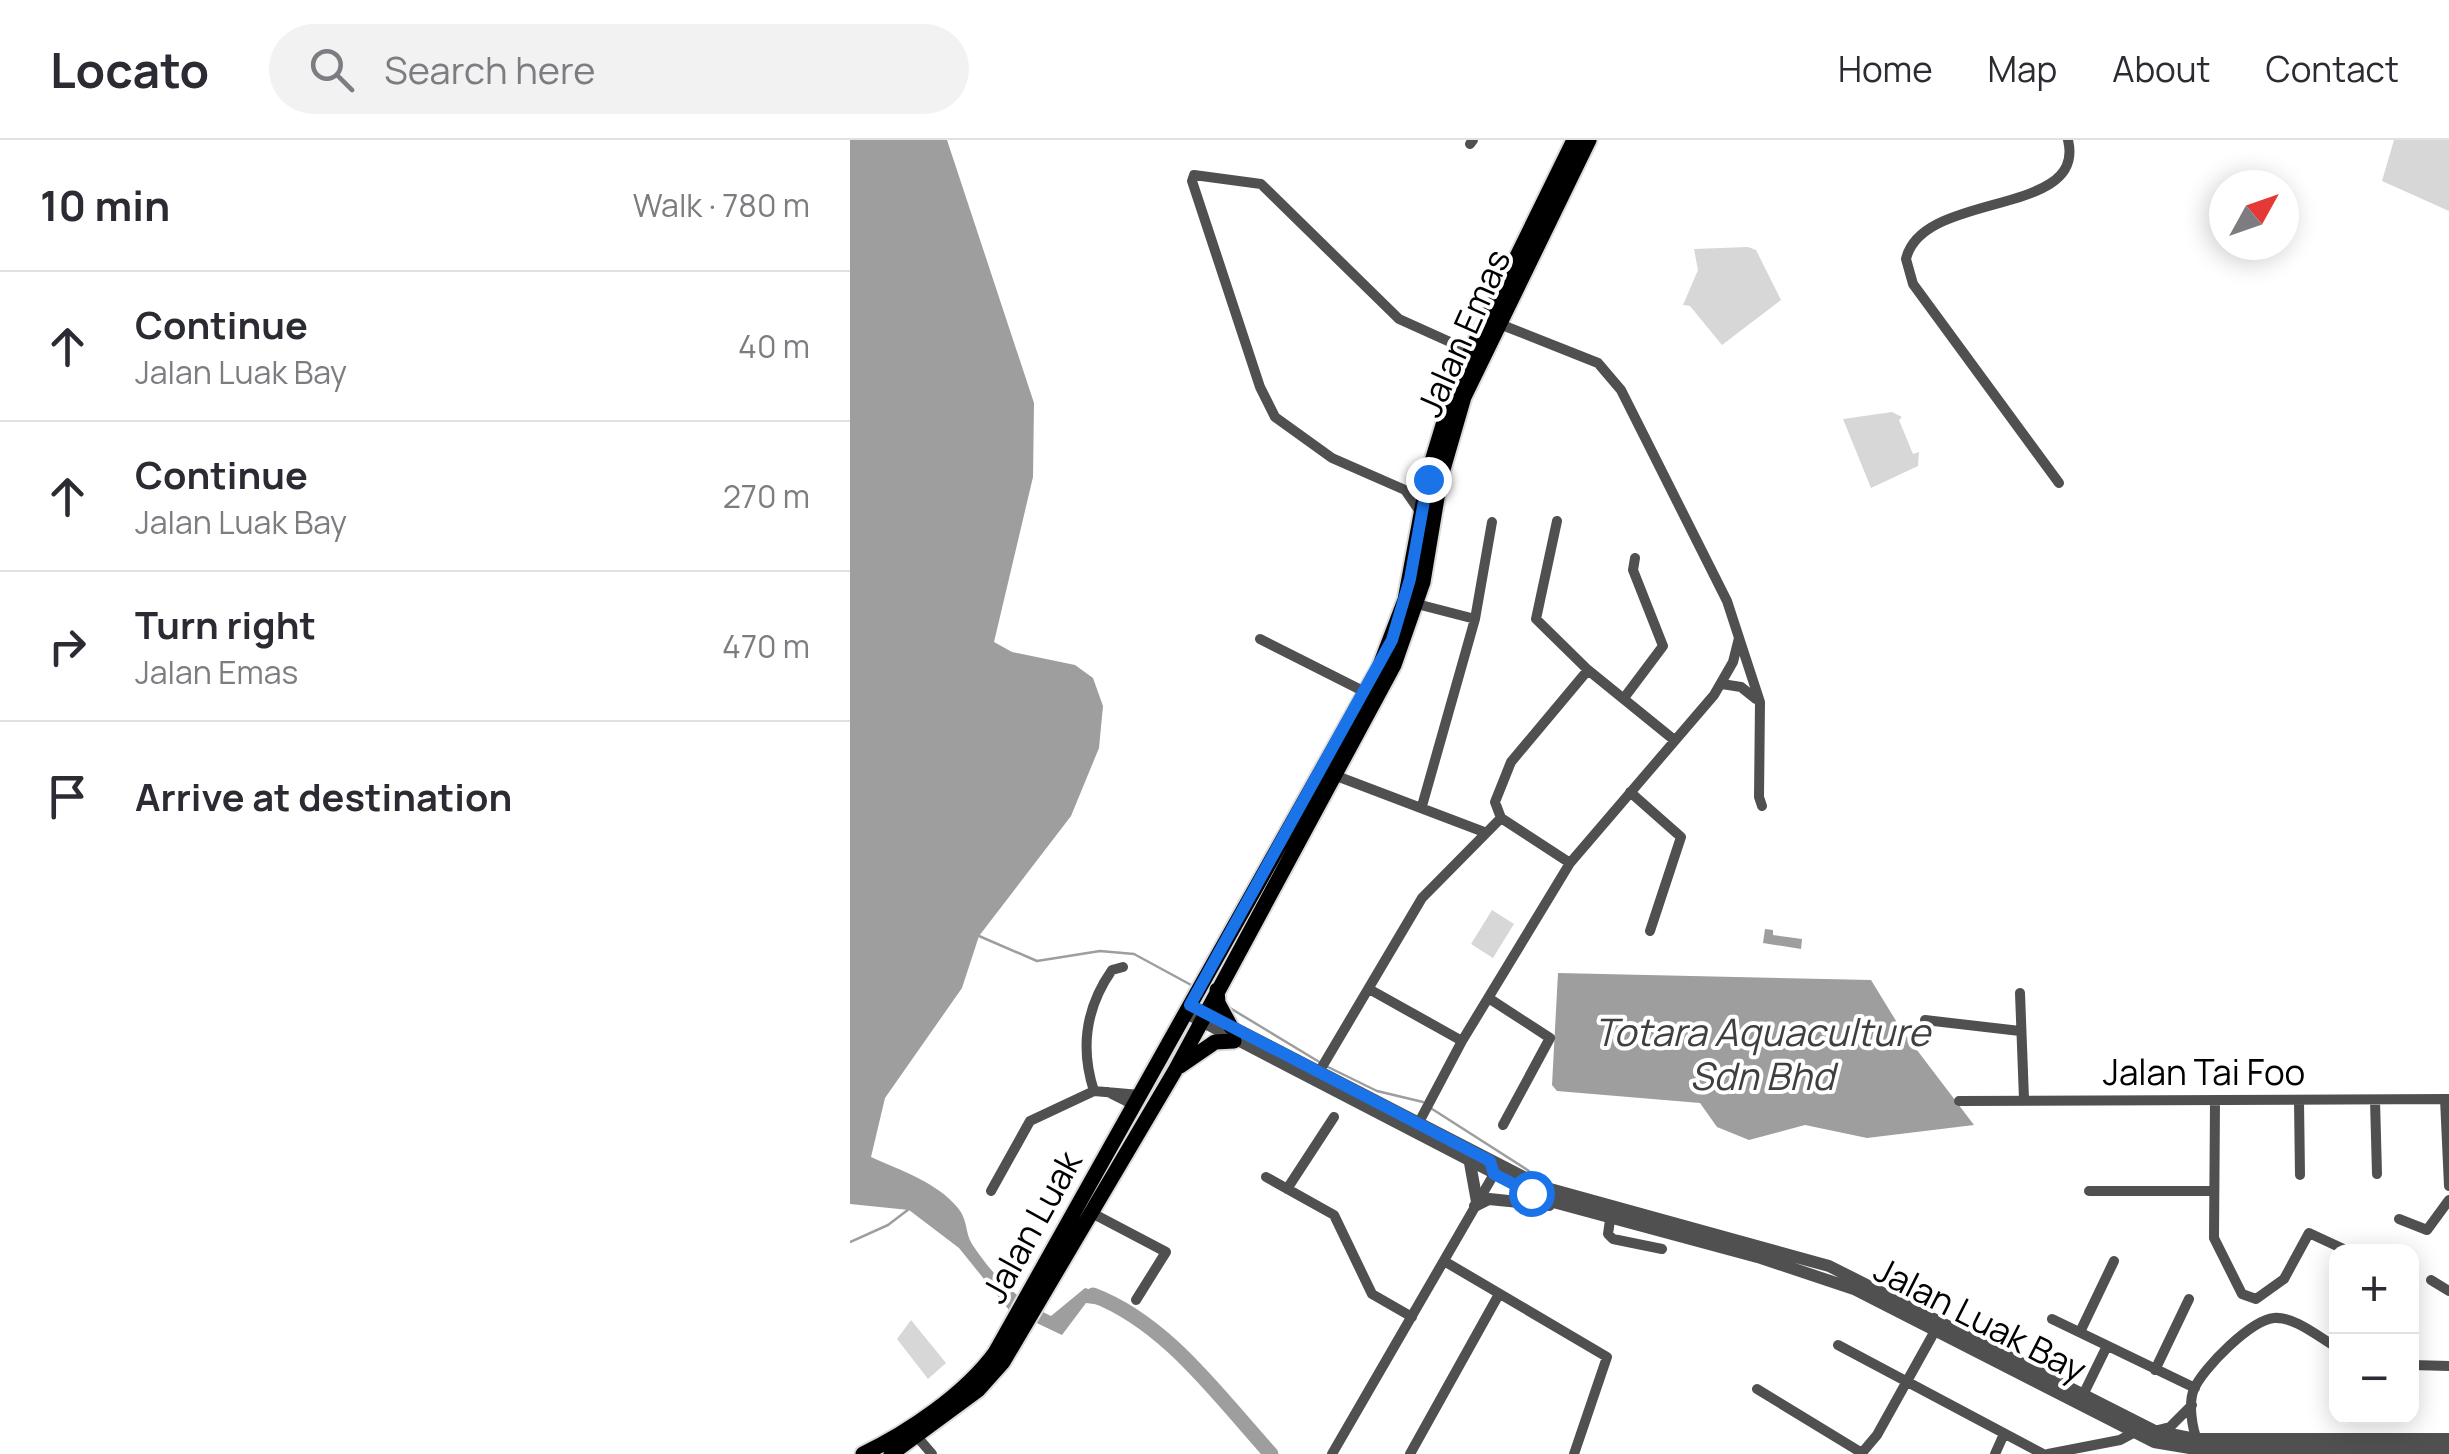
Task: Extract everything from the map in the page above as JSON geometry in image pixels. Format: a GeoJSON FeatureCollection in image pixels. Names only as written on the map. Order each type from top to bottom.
{"type":"FeatureCollection","features":[{"type":"Feature","properties":{"kind":"main road","name":"Jalan Emas"},"geometry":{"type":"LineString","coordinates":[[1205,1002],[1392,640],[1406,600],[1428,479],[1447,408],[1470,351],[1574,140]]}},
{"type":"Feature","properties":{"kind":"main road","name":"Jalan Emas"},"geometry":{"type":"LineString","coordinates":[[1205,1002],[1394,665],[1417,604],[1448,446],[1464,397],[1589,140]]}},
{"type":"Feature","properties":{"kind":"main road"},"geometry":{"type":"LineString","coordinates":[[1176,1069],[1232,1034],[1205,1002]]}},
{"type":"Feature","properties":{"kind":"main road","name":"Jalan Luak"},"geometry":{"type":"LineString","coordinates":[[1041,1282],[1090,1212],[1176,1069],[1205,1002]]}},
{"type":"Feature","properties":{"kind":"main road","name":"Jalan Luak"},"geometry":{"type":"LineString","coordinates":[[891,1454],[980,1372],[1012,1335],[1137,1100],[1205,1002]]}},
{"type":"Feature","properties":{"kind":"main road","name":"Jalan Luak"},"geometry":{"type":"LineString","coordinates":[[863,1454],[914,1432]]}},
{"type":"Feature","properties":{"kind":"street"},"geometry":{"type":"LineString","coordinates":[[2058,483],[1913,284],[1906,259],[1918,234],[1938,222],[2051,184],[2067,158],[2068,140]]}},
{"type":"Feature","properties":{"kind":"street"},"geometry":{"type":"LineString","coordinates":[[1422,514],[1405,490],[1332,458],[1275,417],[1192,181],[1194,175],[1261,184],[1399,319],[1470,351]]}},
{"type":"Feature","properties":{"kind":"street"},"geometry":{"type":"LineString","coordinates":[[1498,323],[1598,363],[1614,378],[1711,566],[1740,638],[1760,702],[1758,797],[1762,806]]}},
{"type":"Feature","properties":{"kind":"street"},"geometry":{"type":"LineString","coordinates":[[1405,490],[1428,479]]}},
{"type":"Feature","properties":{"kind":"street"},"geometry":{"type":"LineString","coordinates":[[1557,521],[1536,619],[1588,670],[1673,739]]}},
{"type":"Feature","properties":{"kind":"street"},"geometry":{"type":"LineString","coordinates":[[1422,806],[1475,619],[1492,522]]}},
{"type":"Feature","properties":{"kind":"street"},"geometry":{"type":"LineString","coordinates":[[1624,698],[1663,646],[1633,570],[1635,558]]}},
{"type":"Feature","properties":{"kind":"street"},"geometry":{"type":"LineString","coordinates":[[1417,604],[1475,619]]}},
{"type":"Feature","properties":{"kind":"street"},"geometry":{"type":"LineString","coordinates":[[1421,1117],[1462,1041],[1570,863],[1722,684],[1740,638]]}},
{"type":"Feature","properties":{"kind":"street"},"geometry":{"type":"LineString","coordinates":[[1260,639],[1366,692]]}},
{"type":"Feature","properties":{"kind":"street"},"geometry":{"type":"LineString","coordinates":[[1570,863],[1502,818],[1494,802],[1504,774],[1588,670]]}},
{"type":"Feature","properties":{"kind":"street"},"geometry":{"type":"LineString","coordinates":[[1722,684],[1741,687],[1760,702]]}},
{"type":"Feature","properties":{"kind":"street"},"geometry":{"type":"LineString","coordinates":[[1334,775],[1484,832]]}},
{"type":"Feature","properties":{"kind":"street"},"geometry":{"type":"LineString","coordinates":[[1630,792],[1680,837],[1650,931]]}},
{"type":"Feature","properties":{"kind":"street"},"geometry":{"type":"LineString","coordinates":[[1319,1072],[1422,898],[1502,818]]}},
{"type":"Feature","properties":{"kind":"street"},"geometry":{"type":"LineString","coordinates":[[1094,1092],[1086,1055],[1092,1006],[1112,970],[1122,967]]}},
{"type":"Feature","properties":{"kind":"street"},"geometry":{"type":"LineString","coordinates":[[1369,990],[1462,1041]]}},
{"type":"Feature","properties":{"kind":"street"},"geometry":{"type":"LineString","coordinates":[[2020,993],[2024,1099]]}},
{"type":"Feature","properties":{"kind":"street"},"geometry":{"type":"LineString","coordinates":[[1490,999],[1550,1038],[1503,1126]]}},
{"type":"Feature","properties":{"kind":"street","name":"Jalan Luak Bay"},"geometry":{"type":"LineString","coordinates":[[1205,1002],[1232,1034],[1421,1117],[1470,1163],[1497,1168],[1585,1202],[1768,1246],[1829,1266],[2155,1431],[2222,1439],[2449,1439]]}},
{"type":"Feature","properties":{"kind":"street"},"geometry":{"type":"LineString","coordinates":[[1926,1020],[2020,1031]]}},
{"type":"Feature","properties":{"kind":"street","name":"Jalan Luak Bay"},"geometry":{"type":"LineString","coordinates":[[1232,1034],[1421,1117],[1566,1208],[1819,1276],[1936,1329],[2154,1442],[2208,1452],[2449,1450]]}},
{"type":"Feature","properties":{"kind":"street"},"geometry":{"type":"LineString","coordinates":[[990,1191],[1030,1121],[1094,1092],[1137,1100]]}},
{"type":"Feature","properties":{"kind":"street"},"geometry":{"type":"LineString","coordinates":[[2447,1099],[2449,1186]]}},
{"type":"Feature","properties":{"kind":"street","name":"Jalan Tai Foo"},"geometry":{"type":"LineString","coordinates":[[1959,1100],[2447,1099]]}},
{"type":"Feature","properties":{"kind":"street"},"geometry":{"type":"LineString","coordinates":[[2375,1100],[2377,1174]]}},
{"type":"Feature","properties":{"kind":"street"},"geometry":{"type":"LineString","coordinates":[[2215,1101],[2213,1190],[2217,1250],[2242,1294],[2264,1297],[2284,1279],[2309,1232],[2334,1244]]}},
{"type":"Feature","properties":{"kind":"street"},"geometry":{"type":"LineString","coordinates":[[2299,1101],[2300,1174]]}},
{"type":"Feature","properties":{"kind":"street"},"geometry":{"type":"LineString","coordinates":[[1287,1189],[1334,1118]]}},
{"type":"Feature","properties":{"kind":"street"},"geometry":{"type":"LineString","coordinates":[[1470,1163],[1476,1204]]}},
{"type":"Feature","properties":{"kind":"street"},"geometry":{"type":"LineString","coordinates":[[1332,1454],[1497,1168]]}},
{"type":"Feature","properties":{"kind":"street"},"geometry":{"type":"LineString","coordinates":[[1266,1178],[1334,1214],[1372,1294],[1412,1317]]}},
{"type":"Feature","properties":{"kind":"street"},"geometry":{"type":"LineString","coordinates":[[2089,1190],[2213,1190]]}},
{"type":"Feature","properties":{"kind":"street"},"geometry":{"type":"LineString","coordinates":[[1476,1204],[1489,1199],[1566,1208]]}},
{"type":"Feature","properties":{"kind":"street"},"geometry":{"type":"LineString","coordinates":[[2399,1219],[2427,1230],[2449,1200]]}},
{"type":"Feature","properties":{"kind":"street"},"geometry":{"type":"LineString","coordinates":[[1090,1212],[1166,1252],[1136,1300]]}},
{"type":"Feature","properties":{"kind":"street"},"geometry":{"type":"LineString","coordinates":[[1610,1220],[1608,1234],[1613,1239],[1662,1249]]}},
{"type":"Feature","properties":{"kind":"street"},"geometry":{"type":"LineString","coordinates":[[1444,1261],[1607,1357],[1574,1454]]}},
{"type":"Feature","properties":{"kind":"street"},"geometry":{"type":"LineString","coordinates":[[2080,1332],[2114,1261]]}},
{"type":"Feature","properties":{"kind":"street"},"geometry":{"type":"LineString","coordinates":[[2431,1280],[2449,1291]]}},
{"type":"Feature","properties":{"kind":"street"},"geometry":{"type":"LineString","coordinates":[[1410,1454],[1498,1296]]}},
{"type":"Feature","properties":{"kind":"street"},"geometry":{"type":"LineString","coordinates":[[2264,1297],[2272,1318]]}},
{"type":"Feature","properties":{"kind":"street"},"geometry":{"type":"LineString","coordinates":[[2155,1370],[2188,1298]]}},
{"type":"Feature","properties":{"kind":"street"},"geometry":{"type":"LineString","coordinates":[[2222,1439],[2208,1452],[2196,1438],[2192,1404],[2194,1388],[2233,1342],[2272,1318],[2292,1322],[2329,1343]]}},
{"type":"Feature","properties":{"kind":"street"},"geometry":{"type":"LineString","coordinates":[[2052,1319],[2194,1388]]}},
{"type":"Feature","properties":{"kind":"street"},"geometry":{"type":"LineString","coordinates":[[1757,1389],[1861,1454],[1878,1435],[1936,1329]]}},
{"type":"Feature","properties":{"kind":"street"},"geometry":{"type":"LineString","coordinates":[[1838,1345],[2045,1454],[2073,1452],[2133,1433]]}},
{"type":"Feature","properties":{"kind":"street"},"geometry":{"type":"LineString","coordinates":[[2083,1394],[2106,1346]]}},
{"type":"Feature","properties":{"kind":"street"},"geometry":{"type":"LineString","coordinates":[[2419,1366],[2449,1366]]}},
{"type":"Feature","properties":{"kind":"street"},"geometry":{"type":"LineString","coordinates":[[2155,1431],[2170,1427],[2192,1404]]}},
{"type":"Feature","properties":{"kind":"street"},"geometry":{"type":"LineString","coordinates":[[914,1432],[932,1454]]}},
{"type":"Feature","properties":{"kind":"street"},"geometry":{"type":"LineString","coordinates":[[1994,1454],[2004,1434]]}},
{"type":"Feature","properties":{"kind":"shaded area"},"geometry":{"type":"Polygon","coordinates":[[[2394,140],[2449,140],[2449,211],[2382,181],[2394,140]]]}},
{"type":"Feature","properties":{"kind":"shaded area"},"geometry":{"type":"Polygon","coordinates":[[[1694,249],[1756,250],[1781,300],[1722,345],[1690,306],[1683,305],[1698,270],[1694,249]]]}},
{"type":"Feature","properties":{"kind":"shaded area"},"geometry":{"type":"Polygon","coordinates":[[[1892,412],[1902,417],[1899,420],[1913,454],[1919,452],[1918,466],[1871,488],[1843,419],[1892,412]]]}},
{"type":"Feature","properties":{"kind":"shaded area"},"geometry":{"type":"Polygon","coordinates":[[[1492,910],[1514,924],[1493,958],[1471,944],[1492,910]]]}},
{"type":"Feature","properties":{"kind":"shaded area"},"geometry":{"type":"Polygon","coordinates":[[[911,1320],[946,1363],[928,1379],[897,1339],[911,1320]]]}},
{"type":"Feature","properties":{"kind":"water"},"geometry":{"type":"Polygon","coordinates":[[[850,140],[947,140],[1034,403],[1033,477],[994,642],[1012,652],[1075,665],[1093,678],[1103,706],[1099,748],[1071,816],[979,936],[962,988],[885,1098],[871,1157],[918,1178],[950,1199],[988,1266],[1017,1295],[1039,1310],[1051,1316],[1085,1288],[1111,1296],[1109,1306],[1086,1303],[1062,1335],[1009,1310],[959,1248],[909,1210],[850,1204],[850,140]]]}},
{"type":"Feature","properties":{"kind":"water"},"geometry":{"type":"Polygon","coordinates":[[[1765,929],[1773,930],[1773,935],[1802,939],[1801,949],[1763,943],[1765,929]]]}},
{"type":"Feature","properties":{"kind":"water","name":"Totara Aquaculture Sdn Bhd"},"geometry":{"type":"Polygon","coordinates":[[[1558,973],[1871,980],[1901,1029],[1974,1125],[1867,1138],[1805,1125],[1749,1140],[1717,1127],[1700,1103],[1557,1091],[1552,1085],[1558,973]]]}},
{"type":"Feature","properties":{"kind":"waterway"},"geometry":{"type":"LineString","coordinates":[[979,936],[1037,961],[1100,951],[1134,954],[1193,986]]}},
{"type":"Feature","properties":{"kind":"waterway"},"geometry":{"type":"LineString","coordinates":[[1230,1008],[1321,1063]]}},
{"type":"Feature","properties":{"kind":"waterway"},"geometry":{"type":"LineString","coordinates":[[1328,1067],[1377,1091],[1423,1102]]}},
{"type":"Feature","properties":{"kind":"waterway"},"geometry":{"type":"LineString","coordinates":[[1429,1107],[1529,1171]]}},
{"type":"Feature","properties":{"kind":"waterway"},"geometry":{"type":"LineString","coordinates":[[850,1242],[888,1225],[909,1209]]}},
{"type":"Feature","properties":{"kind":"waterway"},"geometry":{"type":"LineString","coordinates":[[1093,1295],[1120,1308],[1168,1343],[1271,1454]]}},
{"type":"Feature","properties":{"kind":"route"},"geometry":{"type":"LineString","coordinates":[[1428,479],[1406,600],[1392,640],[1321,775],[1190,1005],[1490,1161],[1494,1174],[1531,1193]]}}]}
